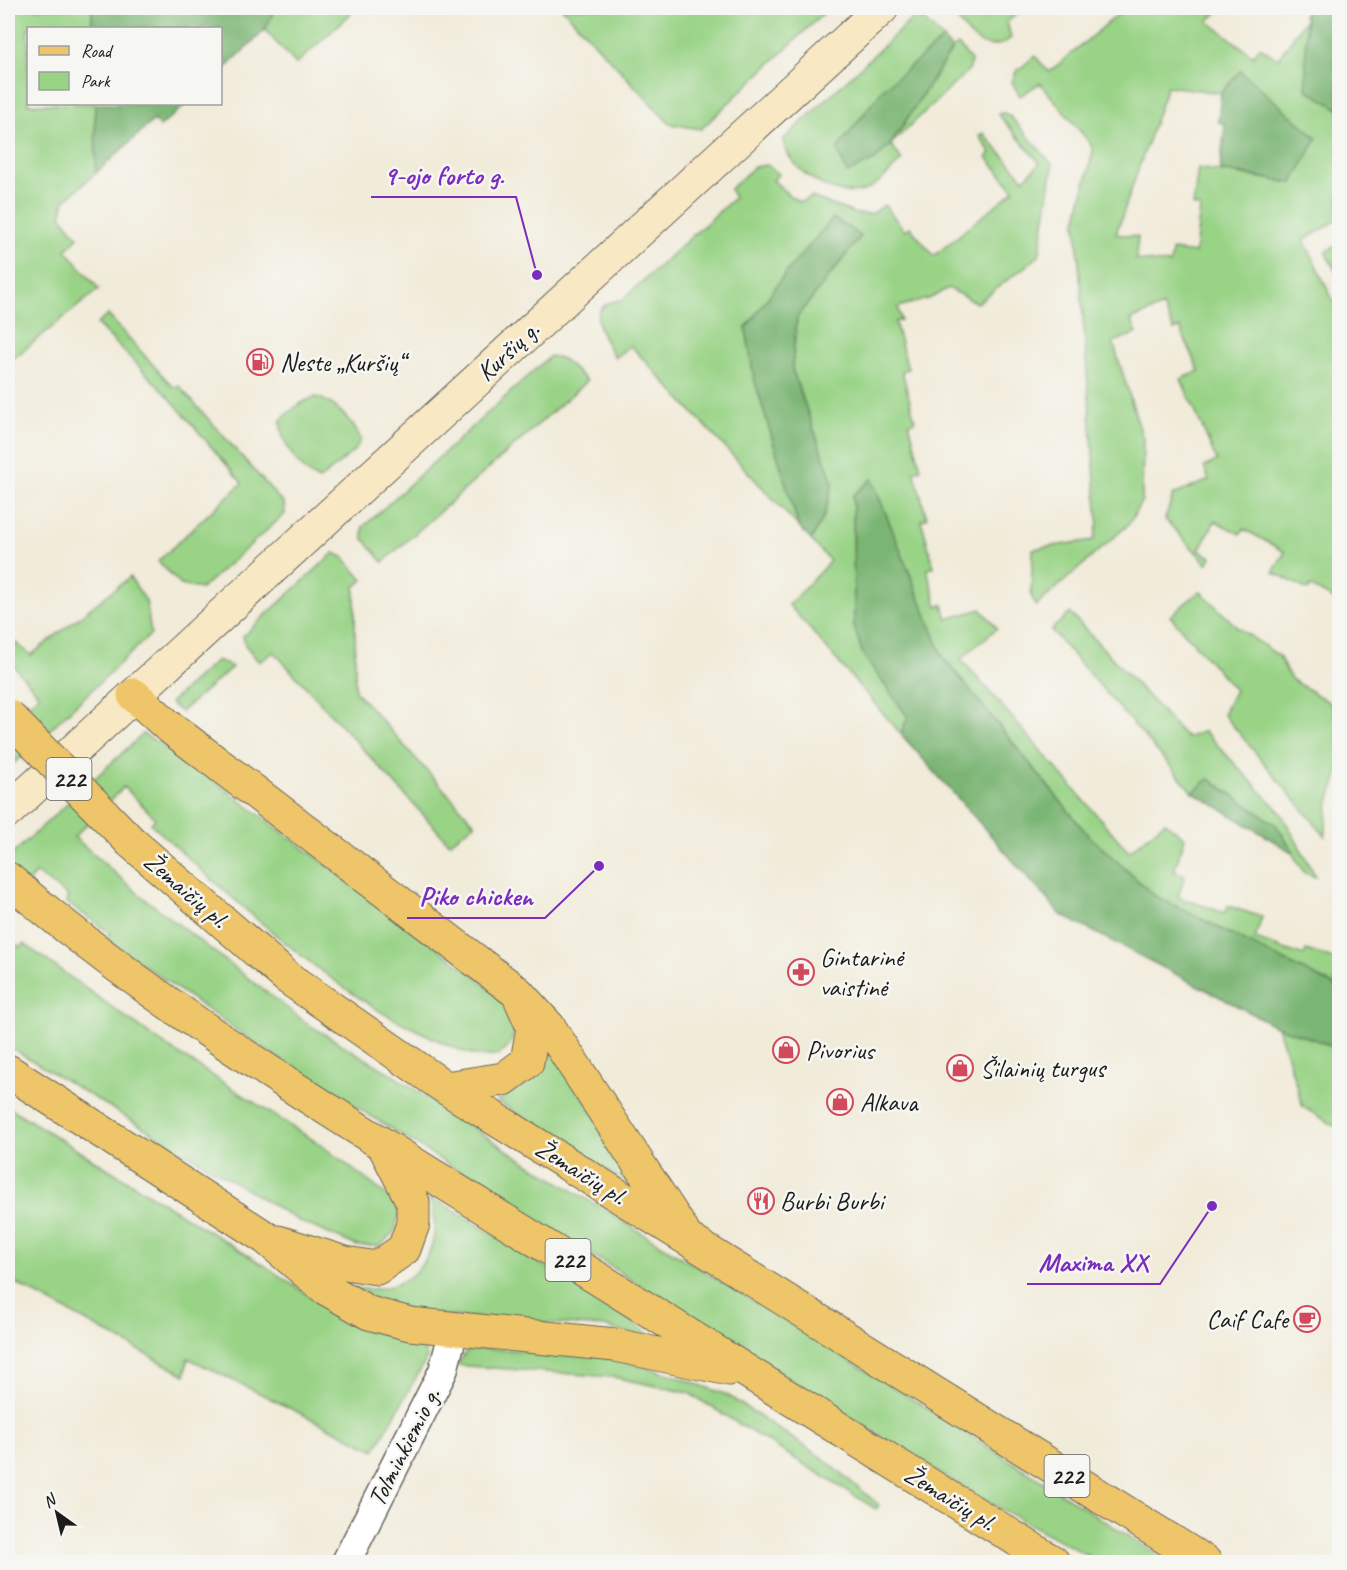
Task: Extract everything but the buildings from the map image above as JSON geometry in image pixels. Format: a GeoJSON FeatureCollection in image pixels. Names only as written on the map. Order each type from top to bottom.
{"type":"FeatureCollection","features":[{"type":"Feature","properties":{"kind":"main road","name":"Kuršių g."},"geometry":{"type":"LineString","coordinates":[[8,811],[882,8]]}},
{"type":"Feature","properties":{"kind":"main road"},"geometry":{"type":"LineString","coordinates":[[134,695],[167,725],[518,993],[549,1027],[688,1239]]}},
{"type":"Feature","properties":{"kind":"main road","name":"Žemaičių pl."},"geometry":{"type":"LineString","coordinates":[[8,716],[131,842],[288,978],[446,1088],[1205,1563]]}},
{"type":"Feature","properties":{"kind":"main road","name":"Žemaičių pl."},"geometry":{"type":"LineString","coordinates":[[8,879],[52,918],[200,1027],[384,1146],[1053,1563]]}},
{"type":"Feature","properties":{"kind":"main road"},"geometry":{"type":"LineString","coordinates":[[446,1088],[504,1079],[527,1062],[533,1027],[518,993]]}},
{"type":"Feature","properties":{"kind":"main road"},"geometry":{"type":"LineString","coordinates":[[8,1071],[266,1238],[325,1288],[369,1313],[410,1324],[615,1345],[751,1374]]}},
{"type":"Feature","properties":{"kind":"main road"},"geometry":{"type":"LineString","coordinates":[[266,1238],[345,1263],[377,1268],[404,1250],[413,1224],[413,1202],[384,1146]]}},
{"type":"Feature","properties":{"kind":"street","name":"Tolminkiemio g."},"geometry":{"type":"LineString","coordinates":[[346,1563],[443,1371],[454,1329]]}},
{"type":"Feature","properties":{"kind":"green space"},"geometry":{"type":"Polygon","coordinates":[[[8,8],[92,8],[92,27],[27,27],[27,105],[95,105],[96,173],[65,200],[61,216],[78,237],[66,250],[99,289],[8,363],[8,8]]]}},
{"type":"Feature","properties":{"kind":"green space"},"geometry":{"type":"Polygon","coordinates":[[[92,8],[275,8],[265,30],[222,71],[222,27],[92,27],[92,8]]]}},
{"type":"Feature","properties":{"kind":"green space"},"geometry":{"type":"Polygon","coordinates":[[[275,8],[357,8],[296,64],[265,30],[275,8]]]}},
{"type":"Feature","properties":{"kind":"green space"},"geometry":{"type":"Polygon","coordinates":[[[562,8],[829,8],[701,129],[670,124],[562,8]]]}},
{"type":"Feature","properties":{"kind":"green space"},"geometry":{"type":"Polygon","coordinates":[[[949,8],[1024,8],[1007,22],[1011,38],[992,46],[983,44],[968,33],[949,8]]]}},
{"type":"Feature","properties":{"kind":"green space"},"geometry":{"type":"Polygon","coordinates":[[[1126,8],[1222,8],[1208,21],[1253,56],[1260,47],[1278,59],[1306,19],[1306,89],[1339,109],[1339,219],[1304,240],[1339,313],[1339,602],[1310,586],[1308,590],[1273,572],[1285,552],[1244,529],[1240,534],[1215,521],[1199,550],[1211,557],[1207,564],[1165,519],[1173,495],[1209,480],[1204,467],[1217,461],[1181,379],[1199,371],[1180,328],[1174,330],[1163,306],[1131,320],[1137,333],[1113,342],[1143,439],[1142,500],[1129,524],[1036,606],[1031,595],[1033,549],[1094,540],[1098,522],[1076,222],[1093,151],[1090,143],[1040,83],[1020,96],[1012,82],[1016,72],[1035,56],[1049,72],[1126,8]],[[1241,71],[1221,93],[1167,86],[1116,234],[1138,237],[1136,260],[1170,264],[1172,250],[1195,253],[1200,207],[1193,206],[1198,168],[1293,183],[1241,71]]]}},
{"type":"Feature","properties":{"kind":"green space"},"geometry":{"type":"Polygon","coordinates":[[[1309,8],[1339,8],[1339,109],[1306,89],[1306,19],[1303,16],[1309,8]]]}},
{"type":"Feature","properties":{"kind":"green space"},"geometry":{"type":"Polygon","coordinates":[[[914,17],[924,20],[943,39],[928,54],[891,144],[902,160],[870,188],[858,192],[845,192],[817,182],[805,173],[794,163],[783,140],[914,17]]]}},
{"type":"Feature","properties":{"kind":"green space"},"geometry":{"type":"Polygon","coordinates":[[[943,39],[952,49],[891,144],[875,160],[847,173],[837,149],[882,90],[943,39]]]}},
{"type":"Feature","properties":{"kind":"green space"},"geometry":{"type":"Polygon","coordinates":[[[958,45],[971,60],[970,69],[891,144],[952,49],[958,45]]]}},
{"type":"Feature","properties":{"kind":"green space"},"geometry":{"type":"Polygon","coordinates":[[[1240,71],[1317,138],[1293,183],[1220,170],[1225,124],[1218,122],[1221,93],[1240,71]]]}},
{"type":"Feature","properties":{"kind":"green space"},"geometry":{"type":"Polygon","coordinates":[[[95,105],[185,105],[160,127],[154,120],[96,173],[95,105]]]}},
{"type":"Feature","properties":{"kind":"green space"},"geometry":{"type":"Polygon","coordinates":[[[1004,113],[1011,117],[1053,165],[1039,256],[977,303],[948,288],[931,298],[898,307],[901,320],[895,322],[908,369],[902,371],[915,421],[909,423],[921,469],[914,471],[927,518],[921,520],[934,567],[927,569],[937,606],[943,605],[947,619],[981,609],[997,628],[961,659],[1129,852],[1165,822],[1185,838],[1174,871],[1185,875],[1178,897],[1225,913],[1228,906],[1262,917],[1255,939],[1304,956],[1306,950],[1339,961],[1334,982],[1339,985],[1339,988],[1155,896],[1088,835],[943,657],[872,480],[853,495],[854,626],[863,655],[908,717],[901,734],[789,605],[830,561],[811,540],[824,516],[833,483],[792,369],[797,317],[861,236],[746,328],[754,378],[799,527],[631,346],[615,357],[601,331],[598,322],[602,308],[622,300],[734,198],[730,189],[754,167],[767,165],[779,174],[773,180],[791,197],[801,202],[812,197],[856,214],[872,214],[884,205],[905,231],[910,227],[934,256],[1014,190],[987,157],[991,153],[979,136],[983,133],[1024,179],[1040,163],[998,114],[1004,113]]]}},
{"type":"Feature","properties":{"kind":"green space"},"geometry":{"type":"Polygon","coordinates":[[[833,218],[861,236],[797,317],[792,369],[833,483],[824,516],[811,540],[799,527],[754,378],[746,328],[784,275],[833,218]]]}},
{"type":"Feature","properties":{"kind":"green space"},"geometry":{"type":"Polygon","coordinates":[[[1339,244],[1339,277],[1325,252],[1339,244]]]}},
{"type":"Feature","properties":{"kind":"green space"},"geometry":{"type":"Polygon","coordinates":[[[108,315],[173,387],[179,386],[284,504],[285,514],[201,589],[181,585],[158,561],[242,483],[168,396],[97,324],[108,315]]]}},
{"type":"Feature","properties":{"kind":"green space"},"geometry":{"type":"Polygon","coordinates":[[[550,356],[563,359],[587,381],[383,562],[363,538],[363,527],[550,356]]]}},
{"type":"Feature","properties":{"kind":"green space"},"geometry":{"type":"Polygon","coordinates":[[[316,397],[330,403],[342,413],[361,439],[355,450],[319,480],[305,470],[292,455],[281,429],[281,420],[301,403],[316,397]]]}},
{"type":"Feature","properties":{"kind":"green space"},"geometry":{"type":"Polygon","coordinates":[[[872,479],[943,657],[1088,835],[1155,896],[1339,988],[1339,1048],[1278,1027],[1061,915],[901,734],[908,717],[863,655],[854,626],[853,495],[872,479]]]}},
{"type":"Feature","properties":{"kind":"green space"},"geometry":{"type":"Polygon","coordinates":[[[334,553],[343,557],[363,580],[355,587],[355,691],[475,824],[449,843],[274,652],[259,662],[245,645],[243,636],[334,553]]]}},
{"type":"Feature","properties":{"kind":"green space"},"geometry":{"type":"Polygon","coordinates":[[[130,577],[146,601],[151,634],[8,769],[8,724],[39,695],[11,663],[8,666],[8,637],[31,655],[130,577]]]}},
{"type":"Feature","properties":{"kind":"green space"},"geometry":{"type":"Polygon","coordinates":[[[1200,591],[1237,627],[1279,656],[1291,679],[1332,704],[1338,721],[1340,769],[1329,801],[1325,836],[1223,714],[1235,690],[1170,616],[1200,591]]]}},
{"type":"Feature","properties":{"kind":"green space"},"geometry":{"type":"Polygon","coordinates":[[[1070,613],[1187,738],[1204,731],[1281,813],[1316,877],[1304,873],[1276,825],[1210,779],[1193,792],[1051,630],[1070,613]]]}},
{"type":"Feature","properties":{"kind":"green space"},"geometry":{"type":"Polygon","coordinates":[[[217,660],[232,667],[181,712],[170,703],[217,660]]]}},
{"type":"Feature","properties":{"kind":"green space"},"geometry":{"type":"Polygon","coordinates":[[[143,734],[181,756],[479,979],[515,1014],[513,1035],[507,1048],[498,1055],[471,1054],[441,1042],[377,1009],[312,964],[230,896],[151,824],[155,818],[124,787],[74,837],[140,895],[309,1025],[388,1072],[513,1154],[932,1411],[1169,1562],[1100,1562],[971,1493],[256,1044],[105,938],[110,933],[66,902],[68,896],[36,873],[8,905],[8,858],[143,734]]]}},
{"type":"Feature","properties":{"kind":"green space"},"geometry":{"type":"Polygon","coordinates":[[[1209,779],[1276,825],[1295,854],[1193,792],[1209,779]]]}},
{"type":"Feature","properties":{"kind":"green space"},"geometry":{"type":"Polygon","coordinates":[[[8,938],[19,947],[24,944],[163,1044],[321,1145],[389,1197],[399,1212],[395,1231],[380,1246],[357,1246],[299,1221],[8,1046],[8,938]]]}},
{"type":"Feature","properties":{"kind":"green space"},"geometry":{"type":"Polygon","coordinates":[[[1278,1027],[1339,1048],[1338,1128],[1303,1107],[1278,1027]]]}},
{"type":"Feature","properties":{"kind":"green space"},"geometry":{"type":"Polygon","coordinates":[[[553,1048],[642,1192],[497,1101],[536,1075],[553,1048]]]}},
{"type":"Feature","properties":{"kind":"green space"},"geometry":{"type":"Polygon","coordinates":[[[8,1107],[262,1264],[354,1326],[423,1345],[427,1358],[375,1450],[188,1358],[185,1375],[8,1279],[8,1107]]]}},
{"type":"Feature","properties":{"kind":"green space"},"geometry":{"type":"Polygon","coordinates":[[[429,1198],[449,1207],[630,1320],[655,1339],[605,1327],[427,1314],[377,1302],[345,1287],[383,1288],[411,1276],[421,1266],[433,1242],[435,1227],[429,1198]]]}},
{"type":"Feature","properties":{"kind":"green space"},"geometry":{"type":"Polygon","coordinates":[[[470,1348],[596,1354],[673,1375],[727,1395],[824,1459],[879,1505],[876,1509],[689,1393],[613,1377],[456,1365],[470,1348]]]}},
{"type":"Feature","properties":{"kind":"place","name":"9-ojo forto g."},"geometry":{"type":"Point","coordinates":[537,275]}},
{"type":"Feature","properties":{"kind":"place","name":"Neste „Kuršių“"},"geometry":{"type":"Point","coordinates":[260,362]}},
{"type":"Feature","properties":{"kind":"place","name":"Piko chicken"},"geometry":{"type":"Point","coordinates":[599,866]}},
{"type":"Feature","properties":{"kind":"place","name":"Gintarinė vaistinė"},"geometry":{"type":"Point","coordinates":[801,972]}},
{"type":"Feature","properties":{"kind":"place","name":"Pivorius"},"geometry":{"type":"Point","coordinates":[786,1050]}},
{"type":"Feature","properties":{"kind":"place","name":"Šilainių turgus"},"geometry":{"type":"Point","coordinates":[960,1068]}},
{"type":"Feature","properties":{"kind":"place","name":"Alkava"},"geometry":{"type":"Point","coordinates":[840,1102]}},
{"type":"Feature","properties":{"kind":"place","name":"Burbi Burbi"},"geometry":{"type":"Point","coordinates":[761,1201]}},
{"type":"Feature","properties":{"kind":"place","name":"Maxima XX"},"geometry":{"type":"Point","coordinates":[1212,1206]}},
{"type":"Feature","properties":{"kind":"place","name":"Caif Cafe"},"geometry":{"type":"Point","coordinates":[1307,1319]}}]}
